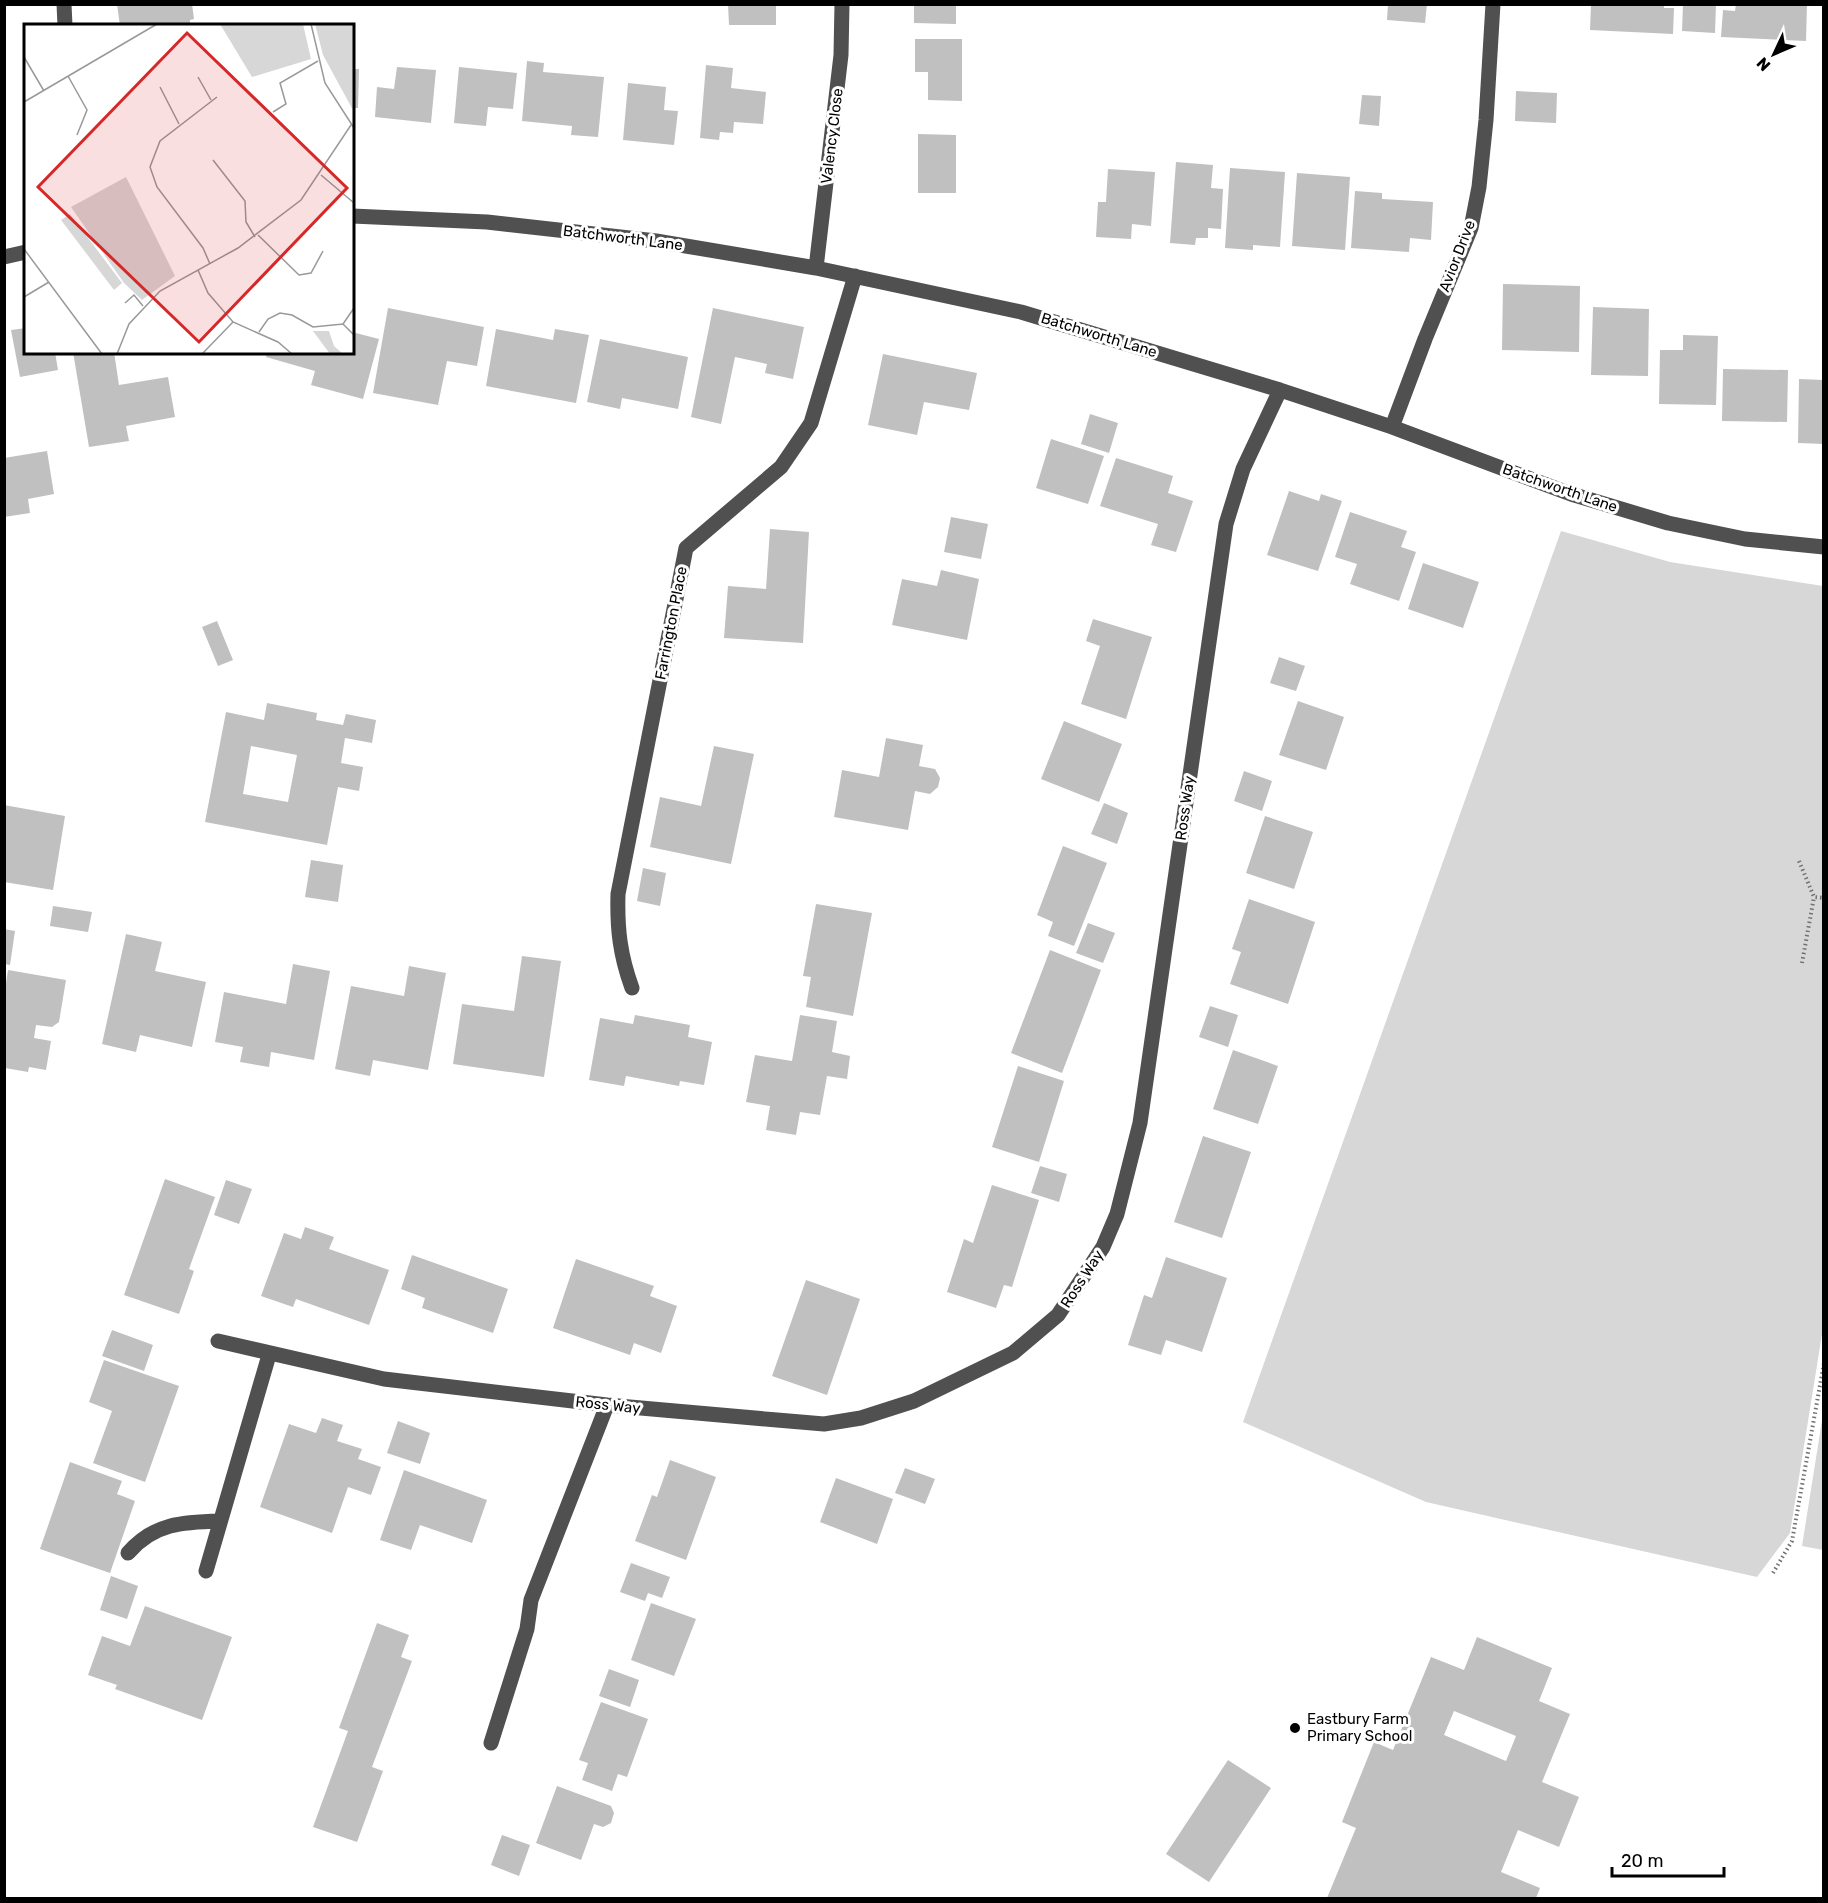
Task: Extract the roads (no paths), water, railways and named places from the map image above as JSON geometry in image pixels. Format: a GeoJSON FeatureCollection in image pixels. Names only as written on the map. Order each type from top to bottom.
{"type":"FeatureCollection","features":[{"type":"Feature","properties":{"kind":"street"},"geometry":{"type":"LineString","coordinates":[[64,4],[65,24]]}},
{"type":"Feature","properties":{"kind":"street","name":"Valency Close"},"geometry":{"type":"LineString","coordinates":[[816,268],[841,55],[842,4]]}},
{"type":"Feature","properties":{"kind":"street","name":"Avior Drive"},"geometry":{"type":"LineString","coordinates":[[1392,427],[1428,329],[1471,228],[1483,153],[1493,4]]}},
{"type":"Feature","properties":{"kind":"street","name":"Batchworth Lane"},"geometry":{"type":"LineString","coordinates":[[354,216],[487,222],[656,241],[816,268],[1021,312],[1280,390],[1392,427],[1571,494],[1668,523],[1744,540],[1824,547]]}},
{"type":"Feature","properties":{"kind":"street"},"geometry":{"type":"LineString","coordinates":[[4,257],[24,252]]}},
{"type":"Feature","properties":{"kind":"street","name":"Farrington Place"},"geometry":{"type":"LineString","coordinates":[[632,988],[621,958],[617,930],[618,894],[686,548],[781,467],[811,423],[855,276]]}},
{"type":"Feature","properties":{"kind":"street","name":"Ross Way"},"geometry":{"type":"LineString","coordinates":[[218,1341],[269,1355],[384,1379],[606,1405],[824,1424],[861,1418],[914,1401],[1013,1353],[1040,1333],[1058,1315],[1103,1247],[1117,1214],[1140,1123],[1226,524],[1243,469],[1280,390]]}},
{"type":"Feature","properties":{"kind":"street"},"geometry":{"type":"LineString","coordinates":[[206,1571],[269,1355]]}},
{"type":"Feature","properties":{"kind":"street"},"geometry":{"type":"LineString","coordinates":[[491,1743],[527,1629],[531,1600],[606,1405]]}},
{"type":"Feature","properties":{"kind":"street"},"geometry":{"type":"LineString","coordinates":[[128,1553],[139,1541],[156,1529],[183,1522],[220,1521]]}},
{"type":"Feature","properties":{"kind":"place","name":"Eastbury Farm Primary School"},"geometry":{"type":"Point","coordinates":[1295,1728]}}]}
